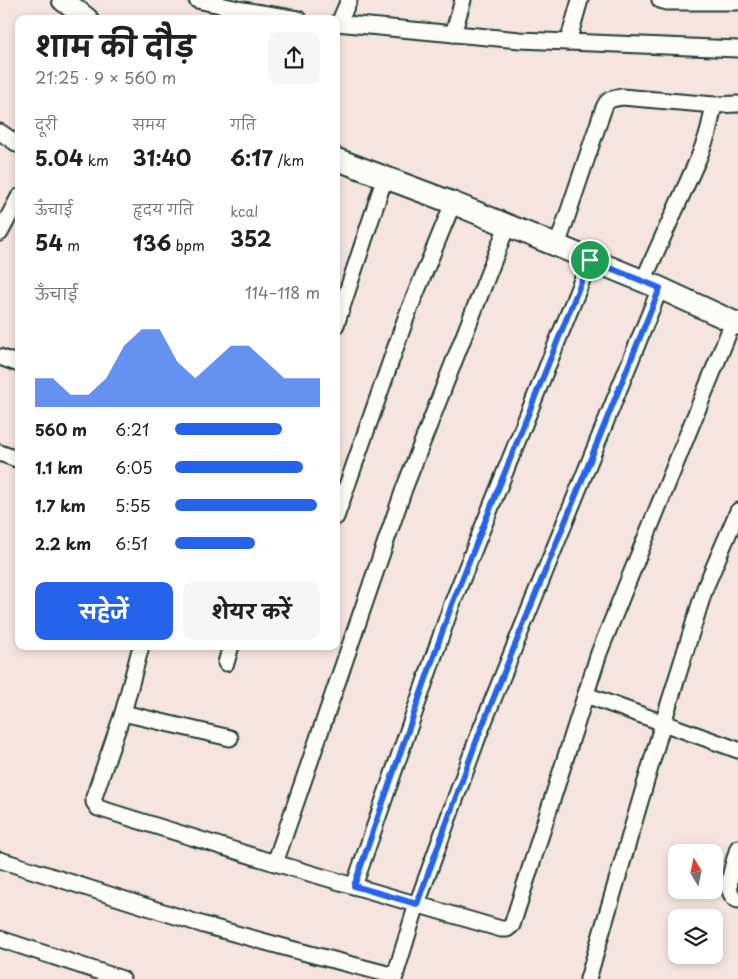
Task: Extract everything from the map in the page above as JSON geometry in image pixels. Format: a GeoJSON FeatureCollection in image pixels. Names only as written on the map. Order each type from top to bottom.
{"type":"FeatureCollection","features":[{"type":"Feature","properties":{"kind":"street"},"geometry":{"type":"LineString","coordinates":[[63,0],[82,15]]}},
{"type":"Feature","properties":{"kind":"street"},"geometry":{"type":"LineString","coordinates":[[196,0],[245,5],[283,15]]}},
{"type":"Feature","properties":{"kind":"street"},"geometry":{"type":"LineString","coordinates":[[340,19],[349,0]]}},
{"type":"Feature","properties":{"kind":"street"},"geometry":{"type":"LineString","coordinates":[[453,34],[463,0]]}},
{"type":"Feature","properties":{"kind":"street"},"geometry":{"type":"LineString","coordinates":[[568,42],[580,0]]}},
{"type":"Feature","properties":{"kind":"street"},"geometry":{"type":"LineString","coordinates":[[660,0],[667,2],[738,2]]}},
{"type":"Feature","properties":{"kind":"street"},"geometry":{"type":"LineString","coordinates":[[340,23],[520,40],[738,49]]}},
{"type":"Feature","properties":{"kind":"street"},"geometry":{"type":"LineString","coordinates":[[557,246],[602,110],[610,99],[622,97],[714,105],[738,104]]}},
{"type":"Feature","properties":{"kind":"street"},"geometry":{"type":"LineString","coordinates":[[0,860],[204,925],[395,977],[417,904],[479,734],[708,133],[714,105]]}},
{"type":"Feature","properties":{"kind":"street"},"geometry":{"type":"LineString","coordinates":[[0,132],[15,142]]}},
{"type":"Feature","properties":{"kind":"street"},"geometry":{"type":"LineString","coordinates":[[140,650],[123,713],[94,797],[96,806],[100,809],[275,864],[505,929],[512,925],[599,653],[736,323],[651,285],[453,203],[340,160]]}},
{"type":"Feature","properties":{"kind":"street"},"geometry":{"type":"LineString","coordinates":[[340,313],[385,177]]}},
{"type":"Feature","properties":{"kind":"street"},"geometry":{"type":"LineString","coordinates":[[340,506],[407,315],[453,203]]}},
{"type":"Feature","properties":{"kind":"street"},"geometry":{"type":"LineString","coordinates":[[0,233],[15,205]]}},
{"type":"Feature","properties":{"kind":"street"},"geometry":{"type":"LineString","coordinates":[[275,864],[404,489],[507,226]]}},
{"type":"Feature","properties":{"kind":"street"},"geometry":{"type":"LineString","coordinates":[[354,886],[452,604],[590,260]]}},
{"type":"Feature","properties":{"kind":"street"},"geometry":{"type":"LineString","coordinates":[[0,357],[15,363]]}},
{"type":"Feature","properties":{"kind":"street"},"geometry":{"type":"LineString","coordinates":[[0,453],[15,459]]}},
{"type":"Feature","properties":{"kind":"street"},"geometry":{"type":"LineString","coordinates":[[588,979],[663,724],[706,588],[738,510]]}},
{"type":"Feature","properties":{"kind":"street"},"geometry":{"type":"LineString","coordinates":[[226,664],[230,650]]}},
{"type":"Feature","properties":{"kind":"street"},"geometry":{"type":"LineString","coordinates":[[586,696],[738,750]]}},
{"type":"Feature","properties":{"kind":"street"},"geometry":{"type":"LineString","coordinates":[[123,713],[230,738]]}},
{"type":"Feature","properties":{"kind":"street"},"geometry":{"type":"LineString","coordinates":[[738,848],[729,890],[731,895],[738,900]]}},
{"type":"Feature","properties":{"kind":"street"},"geometry":{"type":"LineString","coordinates":[[0,939],[122,979]]}},
{"type":"Feature","properties":{"kind":"route"},"geometry":{"type":"LineString","coordinates":[[590,260],[660,288],[479,734],[417,904],[354,886],[452,604],[590,260]]}}]}
